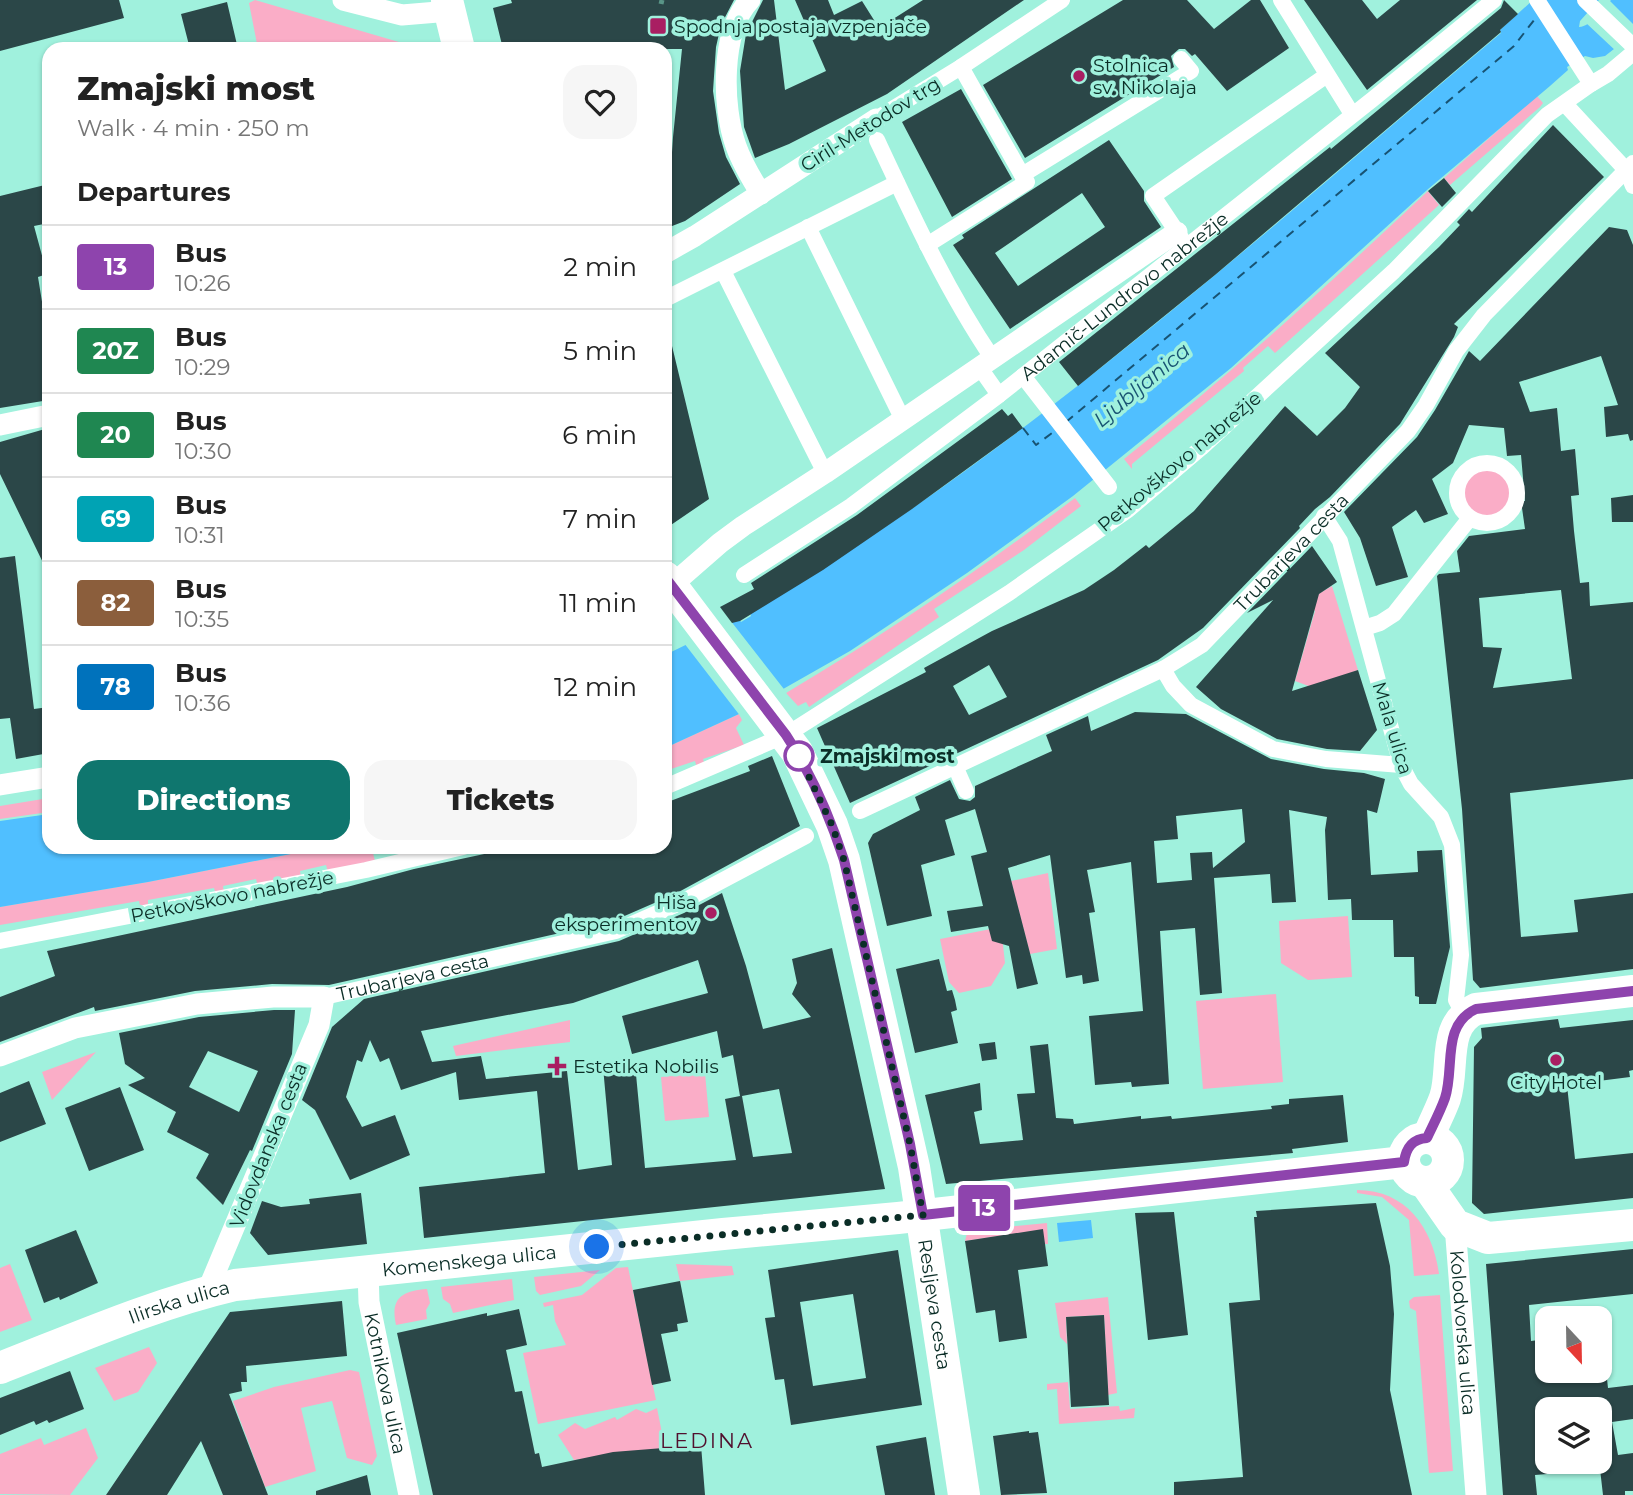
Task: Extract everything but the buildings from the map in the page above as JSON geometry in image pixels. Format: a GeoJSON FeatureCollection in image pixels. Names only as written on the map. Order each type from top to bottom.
{"type":"FeatureCollection","features":[{"type":"Feature","properties":{"kind":"main road"},"geometry":{"type":"LineString","coordinates":[[448,6],[458,42]]}},
{"type":"Feature","properties":{"kind":"main road","name":"Resljeva cesta"},"geometry":{"type":"LineString","coordinates":[[672,591],[797,752],[832,825],[844,860],[910,1144],[964,1495]]}},
{"type":"Feature","properties":{"kind":"main road"},"geometry":{"type":"LineString","coordinates":[[1415,1172],[1408,1147],[1417,1140],[1427,1138],[1446,1096],[1451,1047],[1455,1030],[1464,1016],[1476,1009],[1633,991]]}},
{"type":"Feature","properties":{"kind":"main road","name":"Komenskega ulica"},"geometry":{"type":"LineString","coordinates":[[368,1271],[923,1215],[1415,1172]]}},
{"type":"Feature","properties":{"kind":"main road","name":"Kolodvorska ulica"},"geometry":{"type":"LineString","coordinates":[[1415,1172],[1455,1225]]}},
{"type":"Feature","properties":{"kind":"main road"},"geometry":{"type":"LineString","coordinates":[[1455,1225],[1489,1238],[1633,1225]]}},
{"type":"Feature","properties":{"kind":"main road","name":"Ilirska ulica"},"geometry":{"type":"LineString","coordinates":[[0,1368],[128,1318],[207,1292],[250,1283],[368,1271]]}},
{"type":"Feature","properties":{"kind":"street"},"geometry":{"type":"LineString","coordinates":[[343,0],[402,15],[448,6]]}},
{"type":"Feature","properties":{"kind":"street"},"geometry":{"type":"LineString","coordinates":[[750,0],[737,18],[731,34],[728,96],[735,143],[761,194]]}},
{"type":"Feature","properties":{"kind":"street","name":"Ciril-Metodov trg"},"geometry":{"type":"LineString","coordinates":[[672,247],[877,130],[961,67],[1062,0]]}},
{"type":"Feature","properties":{"kind":"street"},"geometry":{"type":"LineString","coordinates":[[1281,0],[1352,114]]}},
{"type":"Feature","properties":{"kind":"street","name":"Adamič-Lundrovo nabrežje"},"geometry":{"type":"LineString","coordinates":[[672,581],[720,543],[986,363],[1181,239],[1352,114],[1493,0]]}},
{"type":"Feature","properties":{"kind":"street"},"geometry":{"type":"LineString","coordinates":[[1537,0],[1591,84]]}},
{"type":"Feature","properties":{"kind":"street"},"geometry":{"type":"LineString","coordinates":[[1586,0],[1632,47]]}},
{"type":"Feature","properties":{"kind":"street","name":"Petkovškovo nabrežje"},"geometry":{"type":"LineString","coordinates":[[672,782],[780,727],[1009,593],[1201,448],[1399,276],[1547,115],[1608,74],[1632,47]]}},
{"type":"Feature","properties":{"kind":"street"},"geometry":{"type":"LineString","coordinates":[[1022,175],[1191,71],[1181,59]]}},
{"type":"Feature","properties":{"kind":"street"},"geometry":{"type":"LineString","coordinates":[[927,245],[1027,182],[961,67]]}},
{"type":"Feature","properties":{"kind":"street"},"geometry":{"type":"LineString","coordinates":[[1181,239],[1153,195],[1327,75]]}},
{"type":"Feature","properties":{"kind":"street"},"geometry":{"type":"LineString","coordinates":[[1565,104],[1631,173]]}},
{"type":"Feature","properties":{"kind":"street"},"geometry":{"type":"LineString","coordinates":[[877,130],[897,183],[967,318],[999,395]]}},
{"type":"Feature","properties":{"kind":"street","name":"Trubarjeva cesta"},"geometry":{"type":"LineString","coordinates":[[860,811],[1163,669],[1202,645],[1408,431],[1426,405],[1465,328],[1493,306],[1631,173]]}},
{"type":"Feature","properties":{"kind":"street"},"geometry":{"type":"LineString","coordinates":[[672,296],[897,183]]}},
{"type":"Feature","properties":{"kind":"street"},"geometry":{"type":"LineString","coordinates":[[808,227],[903,420]]}},
{"type":"Feature","properties":{"kind":"street","name":"Adamič-Lundrovo nabrežje"},"geometry":{"type":"LineString","coordinates":[[744,575],[850,506],[999,395],[1181,239]]}},
{"type":"Feature","properties":{"kind":"street"},"geometry":{"type":"LineString","coordinates":[[723,271],[825,473]]}},
{"type":"Feature","properties":{"kind":"street"},"geometry":{"type":"LineString","coordinates":[[1023,376],[1109,486]]}},
{"type":"Feature","properties":{"kind":"street"},"geometry":{"type":"LineString","coordinates":[[0,425],[42,416]]}},
{"type":"Feature","properties":{"kind":"street","name":"Mala ulica"},"geometry":{"type":"LineString","coordinates":[[1324,516],[1340,541],[1401,765],[1411,784],[1441,817],[1448,829],[1452,845],[1461,955],[1455,1000],[1464,1016]]}},
{"type":"Feature","properties":{"kind":"street"},"geometry":{"type":"LineString","coordinates":[[1364,628],[1380,623],[1394,614],[1470,518]]}},
{"type":"Feature","properties":{"kind":"street"},"geometry":{"type":"LineString","coordinates":[[1163,669],[1173,686],[1191,705],[1273,749],[1326,760],[1401,765]]}},
{"type":"Feature","properties":{"kind":"street"},"geometry":{"type":"LineString","coordinates":[[955,766],[966,791]]}},
{"type":"Feature","properties":{"kind":"street"},"geometry":{"type":"LineString","coordinates":[[0,785],[42,778]]}},
{"type":"Feature","properties":{"kind":"street","name":"Trubarjeva cesta"},"geometry":{"type":"LineString","coordinates":[[0,1056],[98,1022],[230,999],[324,997],[616,931],[680,903],[806,836]]}},
{"type":"Feature","properties":{"kind":"street","name":"Petkovškovo nabrežje"},"geometry":{"type":"LineString","coordinates":[[0,941],[366,870],[433,854]]}},
{"type":"Feature","properties":{"kind":"street","name":"Vidovdanska cesta"},"geometry":{"type":"LineString","coordinates":[[207,1292],[319,1025],[324,997]]}},
{"type":"Feature","properties":{"kind":"street","name":"Kolodvorska ulica"},"geometry":{"type":"LineString","coordinates":[[1455,1225],[1476,1495]]}},
{"type":"Feature","properties":{"kind":"street","name":"Kotnikova ulica"},"geometry":{"type":"LineString","coordinates":[[368,1271],[369,1301],[409,1495]]}},
{"type":"Feature","properties":{"kind":"shaded area"},"geometry":{"type":"Polygon","coordinates":[[[255,0],[399,42],[257,42],[249,3],[255,0]]]}},
{"type":"Feature","properties":{"kind":"shaded area"},"geometry":{"type":"Polygon","coordinates":[[[1537,96],[1543,103],[1540,107],[1450,185],[1444,178],[1537,96]]]}},
{"type":"Feature","properties":{"kind":"shaded area"},"geometry":{"type":"Polygon","coordinates":[[[1428,191],[1439,205],[1275,353],[1268,346],[1243,368],[1244,371],[1132,464],[1132,469],[1124,459],[1279,328],[1428,191]]]}},
{"type":"Feature","properties":{"kind":"shaded area"},"geometry":{"type":"Polygon","coordinates":[[[1487,468],[1504,475],[1511,492],[1504,509],[1487,516],[1470,509],[1463,492],[1470,475],[1487,468]]]}},
{"type":"Feature","properties":{"kind":"shaded area"},"geometry":{"type":"Polygon","coordinates":[[[1075,498],[1081,506],[1024,550],[934,609],[939,617],[809,707],[806,702],[798,706],[786,693],[933,600],[1075,498]]]}},
{"type":"Feature","properties":{"kind":"shaded area"},"geometry":{"type":"Polygon","coordinates":[[[1332,586],[1358,670],[1314,688],[1295,681],[1315,611],[1303,603],[1332,586]]]}},
{"type":"Feature","properties":{"kind":"shaded area"},"geometry":{"type":"Polygon","coordinates":[[[739,714],[742,720],[736,728],[744,745],[703,759],[705,766],[697,768],[695,761],[672,769],[672,745],[739,714]]]}},
{"type":"Feature","properties":{"kind":"shaded area"},"geometry":{"type":"Polygon","coordinates":[[[42,799],[42,813],[0,819],[0,806],[42,799]]]}},
{"type":"Feature","properties":{"kind":"shaded area"},"geometry":{"type":"Polygon","coordinates":[[[290,854],[373,854],[375,861],[328,872],[326,865],[300,871],[301,877],[258,887],[256,879],[223,886],[224,893],[216,895],[214,888],[148,900],[148,904],[140,906],[139,901],[0,925],[0,907],[290,854]]]}},
{"type":"Feature","properties":{"kind":"shaded area"},"geometry":{"type":"Polygon","coordinates":[[[1048,873],[1057,949],[1030,954],[1011,881],[1048,873]]]}},
{"type":"Feature","properties":{"kind":"shaded area"},"geometry":{"type":"Polygon","coordinates":[[[1348,916],[1352,977],[1308,980],[1281,963],[1279,921],[1348,916]]]}},
{"type":"Feature","properties":{"kind":"shaded area"},"geometry":{"type":"Polygon","coordinates":[[[1001,927],[1005,963],[991,986],[959,993],[949,982],[940,939],[1001,927]]]}},
{"type":"Feature","properties":{"kind":"shaded area"},"geometry":{"type":"Polygon","coordinates":[[[1276,994],[1283,1082],[1203,1089],[1196,1001],[1276,994]]]}},
{"type":"Feature","properties":{"kind":"shaded area"},"geometry":{"type":"Polygon","coordinates":[[[570,1020],[570,1042],[456,1056],[453,1046],[570,1020]]]}},
{"type":"Feature","properties":{"kind":"shaded area"},"geometry":{"type":"Polygon","coordinates":[[[96,1052],[52,1100],[42,1072],[96,1052]]]}},
{"type":"Feature","properties":{"kind":"shaded area"},"geometry":{"type":"Polygon","coordinates":[[[705,1073],[709,1117],[665,1121],[661,1077],[705,1073]]]}},
{"type":"Feature","properties":{"kind":"shaded area"},"geometry":{"type":"Polygon","coordinates":[[[1357,1190],[1390,1197],[1414,1215],[1431,1242],[1439,1274],[1414,1276],[1409,1220],[1382,1197],[1357,1193],[1357,1190]]]}},
{"type":"Feature","properties":{"kind":"shaded area"},"geometry":{"type":"Polygon","coordinates":[[[1047,1223],[1048,1244],[1045,1244],[1042,1230],[965,1241],[967,1233],[976,1230],[1047,1223]]]}},
{"type":"Feature","properties":{"kind":"shaded area"},"geometry":{"type":"Polygon","coordinates":[[[10,1264],[32,1320],[0,1332],[0,1268],[10,1264]]]}},
{"type":"Feature","properties":{"kind":"shaded area"},"geometry":{"type":"Polygon","coordinates":[[[676,1264],[732,1266],[734,1275],[680,1281],[676,1264]]]}},
{"type":"Feature","properties":{"kind":"shaded area"},"geometry":{"type":"Polygon","coordinates":[[[628,1267],[656,1400],[538,1424],[523,1353],[566,1345],[555,1321],[553,1305],[544,1307],[543,1303],[582,1295],[616,1268],[628,1267]]]}},
{"type":"Feature","properties":{"kind":"shaded area"},"geometry":{"type":"Polygon","coordinates":[[[600,1270],[581,1286],[540,1295],[536,1291],[534,1277],[600,1270]]]}},
{"type":"Feature","properties":{"kind":"shaded area"},"geometry":{"type":"Polygon","coordinates":[[[512,1279],[514,1300],[453,1313],[450,1304],[443,1299],[441,1287],[512,1279]]]}},
{"type":"Feature","properties":{"kind":"shaded area"},"geometry":{"type":"Polygon","coordinates":[[[427,1289],[430,1303],[426,1310],[427,1319],[396,1325],[395,1308],[400,1298],[411,1292],[427,1289]]]}},
{"type":"Feature","properties":{"kind":"shaded area"},"geometry":{"type":"Polygon","coordinates":[[[1440,1295],[1453,1471],[1429,1473],[1416,1311],[1410,1308],[1409,1301],[1414,1297],[1440,1295]]]}},
{"type":"Feature","properties":{"kind":"shaded area"},"geometry":{"type":"Polygon","coordinates":[[[1108,1297],[1117,1393],[1108,1395],[1104,1315],[1066,1317],[1067,1344],[1060,1337],[1055,1303],[1108,1297]]]}},
{"type":"Feature","properties":{"kind":"shaded area"},"geometry":{"type":"Polygon","coordinates":[[[149,1347],[157,1363],[138,1392],[114,1401],[95,1368],[149,1347]]]}},
{"type":"Feature","properties":{"kind":"shaded area"},"geometry":{"type":"Polygon","coordinates":[[[350,1370],[359,1372],[377,1456],[372,1465],[347,1458],[332,1401],[301,1408],[316,1471],[265,1487],[233,1401],[274,1387],[350,1370]]]}},
{"type":"Feature","properties":{"kind":"shaded area"},"geometry":{"type":"Polygon","coordinates":[[[1068,1382],[1070,1409],[1119,1406],[1120,1411],[1135,1408],[1134,1418],[1059,1424],[1057,1389],[1047,1390],[1047,1384],[1068,1382]]]}},
{"type":"Feature","properties":{"kind":"shaded area"},"geometry":{"type":"Polygon","coordinates":[[[657,1408],[665,1448],[574,1460],[558,1435],[575,1423],[585,1429],[615,1417],[617,1420],[636,1409],[646,1413],[657,1408]]]}},
{"type":"Feature","properties":{"kind":"shaded area"},"geometry":{"type":"Polygon","coordinates":[[[86,1428],[98,1458],[70,1495],[0,1494],[0,1454],[41,1438],[44,1445],[86,1428]]]}},
{"type":"Feature","properties":{"kind":"water","name":"Ljubljanica"},"geometry":{"type":"Polygon","coordinates":[[[1533,0],[1599,0],[1580,21],[1579,27],[1592,20],[1611,0],[1633,0],[1633,24],[1614,49],[1605,56],[1585,56],[1567,67],[1568,70],[1427,190],[1231,368],[1073,496],[967,573],[850,651],[739,714],[672,745],[672,652],[739,619],[741,622],[751,616],[750,613],[851,550],[948,483],[1044,412],[1137,339],[1320,187],[1501,33],[1500,30],[1533,0]]]}},
{"type":"Feature","properties":{"kind":"water"},"geometry":{"type":"Polygon","coordinates":[[[42,815],[42,854],[290,854],[0,907],[0,821],[42,815]]]}},
{"type":"Feature","properties":{"kind":"water"},"geometry":{"type":"Polygon","coordinates":[[[1091,1220],[1093,1238],[1059,1242],[1057,1223],[1091,1220]]]}},
{"type":"Feature","properties":{"kind":"pier"},"geometry":{"type":"Polygon","coordinates":[[[1606,0],[1633,24],[1633,31],[1617,52],[1585,22],[1606,0]]]}},
{"type":"Feature","properties":{"kind":"pier","name":"Zmajski most"},"geometry":{"type":"Polygon","coordinates":[[[730,620],[787,693],[741,717],[684,643],[730,620]]]}},
{"type":"Feature","properties":{"kind":"ferry route"},"geometry":{"type":"LineString","coordinates":[[1066,422],[1514,46],[1538,15]]}},
{"type":"Feature","properties":{"kind":"ferry route"},"geometry":{"type":"LineString","coordinates":[[1023,428],[1036,445],[1056,430]]}},
{"type":"Feature","properties":{"kind":"railway"},"geometry":{"type":"LineString","coordinates":[[661,4],[662,0]]}},
{"type":"Feature","properties":{"kind":"bus line","name":"13"},"geometry":{"type":"LineString","coordinates":[[672,586],[786,735],[832,825],[844,860],[910,1144],[923,1215],[1404,1162],[1408,1147],[1417,1140],[1427,1138],[1446,1096],[1455,1030],[1458,1022],[1469,1012],[1633,991]]}},
{"type":"Feature","properties":{"kind":"place","name":"Spodnja postaja vzpenjače"},"geometry":{"type":"Point","coordinates":[658,26]}},
{"type":"Feature","properties":{"kind":"place","name":"Stolnica sv. Nikolaja"},"geometry":{"type":"Point","coordinates":[1079,76]}},
{"type":"Feature","properties":{"kind":"place","name":"Zmajski most"},"geometry":{"type":"Point","coordinates":[799,756]}},
{"type":"Feature","properties":{"kind":"place","name":"Hiša eksperimentov"},"geometry":{"type":"Point","coordinates":[711,913]}},
{"type":"Feature","properties":{"kind":"place","name":"City Hotel"},"geometry":{"type":"Point","coordinates":[1556,1060]}},
{"type":"Feature","properties":{"kind":"place","name":"Estetika Nobilis"},"geometry":{"type":"Point","coordinates":[557,1066]}},
{"type":"Feature","properties":{"kind":"district","name":"LEDINA"},"geometry":{"type":"Point","coordinates":[707,1441]}},
{"type":"Feature","properties":{"kind":"route"},"geometry":{"type":"LineString","coordinates":[[597,1247],[923,1215],[910,1144],[844,860],[832,825],[797,752],[799,756]]}}]}
